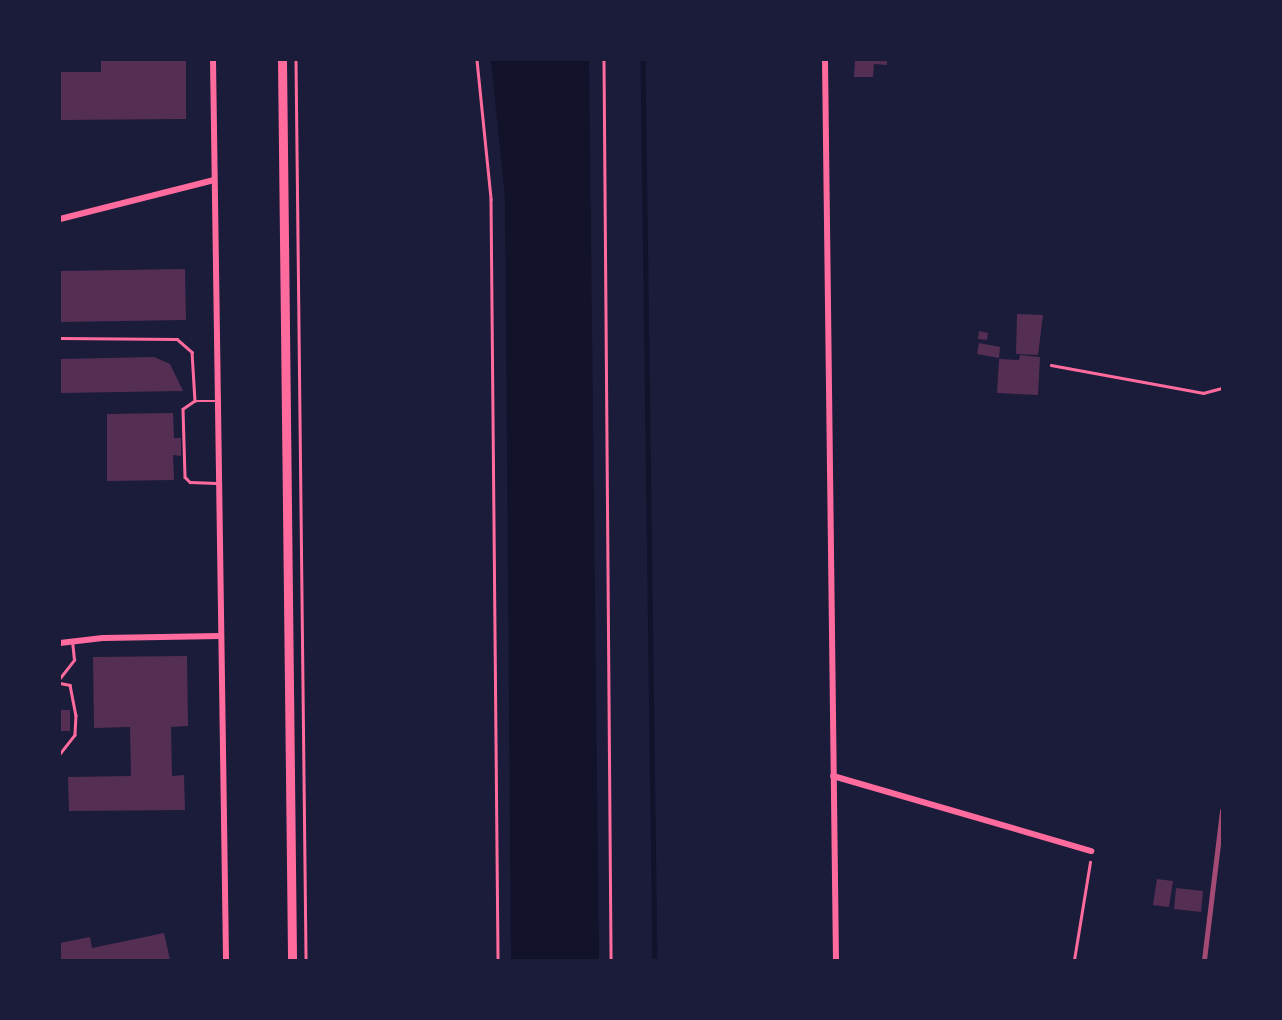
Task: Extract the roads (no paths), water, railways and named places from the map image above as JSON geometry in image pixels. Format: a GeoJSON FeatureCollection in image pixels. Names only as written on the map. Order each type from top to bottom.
{"type":"FeatureCollection","features":[{"type":"Feature","properties":{"kind":"main road"},"geometry":{"type":"LineString","coordinates":[[282,60],[292,961]]}},
{"type":"Feature","properties":{"kind":"street"},"geometry":{"type":"LineString","coordinates":[[214,60],[226,961]]}},
{"type":"Feature","properties":{"kind":"street"},"geometry":{"type":"LineString","coordinates":[[825,60],[836,961]]}},
{"type":"Feature","properties":{"kind":"street"},"geometry":{"type":"LineString","coordinates":[[60,219],[214,180]]}},
{"type":"Feature","properties":{"kind":"street"},"geometry":{"type":"LineString","coordinates":[[60,643],[220,636]]}},
{"type":"Feature","properties":{"kind":"street"},"geometry":{"type":"LineString","coordinates":[[833,776],[1091,851]]}},
{"type":"Feature","properties":{"kind":"lane"},"geometry":{"type":"LineString","coordinates":[[60,338],[177,339],[192,352],[195,401]]}},
{"type":"Feature","properties":{"kind":"lane"},"geometry":{"type":"LineString","coordinates":[[1051,365],[1203,393],[1223,388]]}},
{"type":"Feature","properties":{"kind":"lane"},"geometry":{"type":"LineString","coordinates":[[217,401],[195,401],[183,409],[185,477],[190,482],[218,483]]}},
{"type":"Feature","properties":{"kind":"lane"},"geometry":{"type":"LineString","coordinates":[[60,754],[75,735],[76,715],[70,685],[60,680],[74,660],[72,641]]}},
{"type":"Feature","properties":{"kind":"waterway"},"geometry":{"type":"LineString","coordinates":[[643,60],[655,960]]}},
{"type":"Feature","properties":{"kind":"railway"},"geometry":{"type":"LineString","coordinates":[[1204,960],[1222,811]]}}]}
